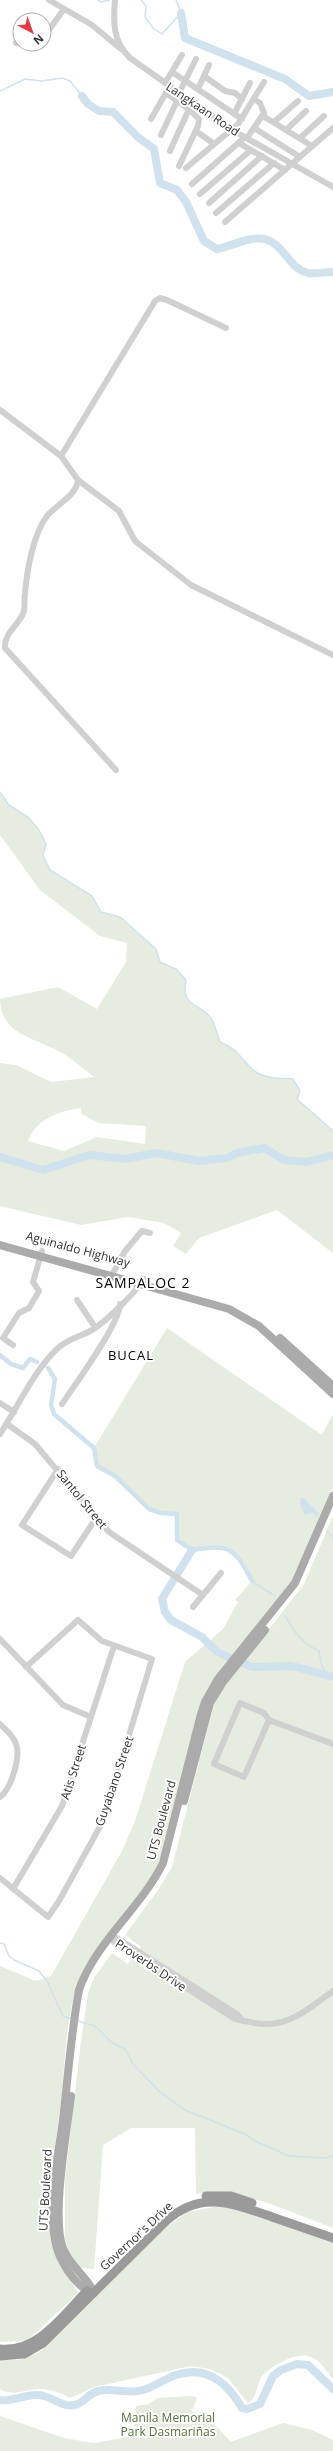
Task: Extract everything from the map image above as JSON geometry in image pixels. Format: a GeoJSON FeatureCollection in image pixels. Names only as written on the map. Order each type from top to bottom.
{"type":"FeatureCollection","features":[{"type":"Feature","properties":{"kind":"highway","name":"Governor's Drive"},"geometry":{"type":"LineString","coordinates":[[0,2356],[18,2356],[37,2348],[167,2212],[184,2202],[201,2197],[222,2195],[240,2199],[333,2232]]}},
{"type":"Feature","properties":{"kind":"highway","name":"Governor's Drive"},"geometry":{"type":"LineString","coordinates":[[0,2348],[17,2348],[40,2338],[166,2221],[179,2211],[197,2203],[214,2201],[239,2205],[333,2238]]}},
{"type":"Feature","properties":{"kind":"main road","name":"Aguinaldo Highway"},"geometry":{"type":"LineString","coordinates":[[0,1240],[42,1254]]}},
{"type":"Feature","properties":{"kind":"main road","name":"Aguinaldo Highway"},"geometry":{"type":"LineString","coordinates":[[0,1245],[42,1254],[221,1300],[250,1314],[333,1386]]}},
{"type":"Feature","properties":{"kind":"main road","name":"Aguinaldo Highway"},"geometry":{"type":"LineString","coordinates":[[143,1281],[209,1302],[243,1316],[270,1336],[333,1394]]}},
{"type":"Feature","properties":{"kind":"main road","name":"UTS Boulevard"},"geometry":{"type":"LineString","coordinates":[[91,2290],[63,2262],[54,2233],[55,2179],[83,1978],[155,1887],[167,1865],[210,1704],[215,1692],[232,1666],[296,1583],[333,1496]]}},
{"type":"Feature","properties":{"kind":"main road","name":"UTS Boulevard"},"geometry":{"type":"LineString","coordinates":[[244,1651],[300,1585],[333,1508]]}},
{"type":"Feature","properties":{"kind":"street"},"geometry":{"type":"LineString","coordinates":[[49,0],[92,26],[125,53]]}},
{"type":"Feature","properties":{"kind":"street","name":"Langkaan Road"},"geometry":{"type":"LineString","coordinates":[[115,0],[114,30],[125,53],[178,93],[232,129],[333,187]]}},
{"type":"Feature","properties":{"kind":"street"},"geometry":{"type":"LineString","coordinates":[[52,26],[64,9]]}},
{"type":"Feature","properties":{"kind":"street"},"geometry":{"type":"LineString","coordinates":[[150,119],[166,93],[167,85],[172,72],[182,55]]}},
{"type":"Feature","properties":{"kind":"street"},"geometry":{"type":"LineString","coordinates":[[178,93],[186,82],[196,59]]}},
{"type":"Feature","properties":{"kind":"street"},"geometry":{"type":"LineString","coordinates":[[198,89],[209,65]]}},
{"type":"Feature","properties":{"kind":"street"},"geometry":{"type":"LineString","coordinates":[[172,72],[242,119]]}},
{"type":"Feature","properties":{"kind":"street"},"geometry":{"type":"LineString","coordinates":[[204,76],[227,92],[235,93],[242,99]]}},
{"type":"Feature","properties":{"kind":"street"},"geometry":{"type":"LineString","coordinates":[[186,168],[242,119],[264,82]]}},
{"type":"Feature","properties":{"kind":"street"},"geometry":{"type":"LineString","coordinates":[[234,114],[250,83]]}},
{"type":"Feature","properties":{"kind":"street"},"geometry":{"type":"LineString","coordinates":[[166,93],[189,109],[199,119],[196,131],[179,166]]}},
{"type":"Feature","properties":{"kind":"street"},"geometry":{"type":"LineString","coordinates":[[192,184],[246,137],[263,116],[264,113],[260,103],[254,99]]}},
{"type":"Feature","properties":{"kind":"street"},"geometry":{"type":"LineString","coordinates":[[162,135],[177,101]]}},
{"type":"Feature","properties":{"kind":"street"},"geometry":{"type":"LineString","coordinates":[[274,122],[298,101]]}},
{"type":"Feature","properties":{"kind":"street"},"geometry":{"type":"LineString","coordinates":[[170,151],[189,109]]}},
{"type":"Feature","properties":{"kind":"street"},"geometry":{"type":"LineString","coordinates":[[286,130],[306,111]]}},
{"type":"Feature","properties":{"kind":"street"},"geometry":{"type":"LineString","coordinates":[[263,116],[312,146]]}},
{"type":"Feature","properties":{"kind":"street"},"geometry":{"type":"LineString","coordinates":[[300,138],[324,116]]}},
{"type":"Feature","properties":{"kind":"street"},"geometry":{"type":"LineString","coordinates":[[254,128],[300,157]]}},
{"type":"Feature","properties":{"kind":"street"},"geometry":{"type":"LineString","coordinates":[[225,222],[333,128]]}},
{"type":"Feature","properties":{"kind":"street"},"geometry":{"type":"LineString","coordinates":[[196,131],[214,144]]}},
{"type":"Feature","properties":{"kind":"street"},"geometry":{"type":"LineString","coordinates":[[239,143],[285,170]]}},
{"type":"Feature","properties":{"kind":"street"},"geometry":{"type":"LineString","coordinates":[[200,194],[251,150]]}},
{"type":"Feature","properties":{"kind":"street"},"geometry":{"type":"LineString","coordinates":[[262,156],[210,202],[218,211],[274,163]]}},
{"type":"Feature","properties":{"kind":"street"},"geometry":{"type":"LineString","coordinates":[[62,456],[155,301],[160,298],[167,300],[226,328]]}},
{"type":"Feature","properties":{"kind":"street"},"geometry":{"type":"LineString","coordinates":[[0,410],[62,456],[78,480],[119,511],[135,541],[191,585],[333,655]]}},
{"type":"Feature","properties":{"kind":"street"},"geometry":{"type":"LineString","coordinates":[[78,480],[75,490],[42,524],[32,549],[24,594],[24,610],[18,623],[6,636],[5,648],[116,770]]}},
{"type":"Feature","properties":{"kind":"street"},"geometry":{"type":"LineString","coordinates":[[113,1273],[124,1251],[142,1231],[150,1233]]}},
{"type":"Feature","properties":{"kind":"street"},"geometry":{"type":"LineString","coordinates":[[13,1345],[3,1338],[19,1313],[29,1308],[39,1291],[33,1282],[42,1254]]}},
{"type":"Feature","properties":{"kind":"street"},"geometry":{"type":"LineString","coordinates":[[0,1434],[45,1363],[65,1342],[95,1328],[137,1290],[143,1281]]}},
{"type":"Feature","properties":{"kind":"street"},"geometry":{"type":"LineString","coordinates":[[77,1300],[93,1324]]}},
{"type":"Feature","properties":{"kind":"street"},"geometry":{"type":"LineString","coordinates":[[83,1333],[93,1324],[118,1307]]}},
{"type":"Feature","properties":{"kind":"street"},"geometry":{"type":"LineString","coordinates":[[62,1404],[112,1327],[120,1312],[118,1307]]}},
{"type":"Feature","properties":{"kind":"street"},"geometry":{"type":"LineString","coordinates":[[0,1403],[14,1412]]}},
{"type":"Feature","properties":{"kind":"street","name":"Santol Street"},"geometry":{"type":"LineString","coordinates":[[7,1424],[36,1444],[109,1532],[203,1595]]}},
{"type":"Feature","properties":{"kind":"street"},"geometry":{"type":"LineString","coordinates":[[58,1470],[22,1525],[71,1556],[96,1518]]}},
{"type":"Feature","properties":{"kind":"street"},"geometry":{"type":"LineString","coordinates":[[192,1607],[221,1573]]}},
{"type":"Feature","properties":{"kind":"street"},"geometry":{"type":"LineString","coordinates":[[26,1667],[78,1620],[90,1633],[114,1646]]}},
{"type":"Feature","properties":{"kind":"street"},"geometry":{"type":"LineString","coordinates":[[0,1639],[63,1705],[91,1717]]}},
{"type":"Feature","properties":{"kind":"street","name":"Guyabano Street"},"geometry":{"type":"LineString","coordinates":[[14,1889],[48,1917],[59,1901],[103,1821],[152,1659],[114,1646]]}},
{"type":"Feature","properties":{"kind":"street","name":"Atis Street"},"geometry":{"type":"LineString","coordinates":[[14,1889],[62,1806],[114,1646]]}},
{"type":"Feature","properties":{"kind":"street"},"geometry":{"type":"LineString","coordinates":[[269,1720],[244,1777],[214,1764],[240,1703],[264,1713],[269,1720],[333,1744]]}},
{"type":"Feature","properties":{"kind":"street"},"geometry":{"type":"LineString","coordinates":[[0,1724],[13,1738],[18,1750],[7,1790],[0,1797]]}},
{"type":"Feature","properties":{"kind":"street"},"geometry":{"type":"LineString","coordinates":[[0,1878],[14,1889]]}},
{"type":"Feature","properties":{"kind":"street","name":"Proverbs Drive"},"geometry":{"type":"LineString","coordinates":[[114,1939],[237,2014],[242,2020],[268,2024],[294,2018],[333,1991]]}},
{"type":"Feature","properties":{"kind":"green space"},"geometry":{"type":"Polygon","coordinates":[[[0,792],[9,805],[29,818],[39,830],[46,844],[43,855],[50,870],[92,896],[101,912],[121,917],[156,949],[160,962],[176,969],[186,980],[185,989],[188,1000],[211,1018],[220,1042],[235,1051],[257,1073],[272,1078],[293,1079],[300,1091],[297,1099],[333,1131],[333,1253],[277,1210],[199,1238],[186,1254],[173,1246],[181,1233],[164,1223],[128,1217],[81,1225],[0,1206],[0,1063],[16,1065],[51,1082],[94,1077],[64,1054],[22,1034],[13,1028],[6,1021],[2,1011],[0,999],[58,987],[97,1009],[126,962],[127,943],[100,936],[40,890],[0,835],[0,792]],[[81,1108],[49,1117],[37,1127],[28,1141],[64,1151],[97,1137],[145,1144],[146,1126],[98,1123],[82,1114],[81,1108]]]}},
{"type":"Feature","properties":{"kind":"green space"},"geometry":{"type":"Polygon","coordinates":[[[167,1328],[322,1435],[333,1414],[333,1488],[295,1577],[227,1662],[159,1862],[148,1883],[86,1964],[79,1980],[70,2013],[51,2183],[49,2216],[51,2241],[61,2264],[78,2293],[30,2338],[21,2341],[0,2342],[0,1966],[36,1981],[51,1976],[122,1851],[135,1821],[185,1662],[223,1629],[238,1602],[235,1600],[252,1581],[240,1561],[230,1550],[223,1548],[205,1548],[192,1550],[177,1540],[177,1514],[161,1513],[149,1509],[115,1476],[97,1466],[94,1448],[167,1328]]]}},
{"type":"Feature","properties":{"kind":"green space"},"geometry":{"type":"Polygon","coordinates":[[[333,1516],[333,2228],[282,2208],[248,2197],[231,2194],[196,2194],[195,2128],[131,2128],[103,2145],[94,2269],[80,2268],[69,2251],[65,2240],[65,2181],[88,1993],[94,1978],[112,1953],[128,1964],[141,1947],[125,1935],[158,1890],[172,1867],[214,1704],[221,1691],[304,1584],[333,1516]]]}},
{"type":"Feature","properties":{"kind":"green space"},"geometry":{"type":"Polygon","coordinates":[[[214,2207],[230,2208],[333,2241],[333,2379],[316,2359],[308,2356],[302,2356],[289,2359],[275,2365],[264,2374],[259,2381],[255,2395],[248,2403],[228,2378],[210,2369],[191,2366],[94,2387],[70,2398],[63,2394],[44,2389],[35,2389],[15,2393],[0,2389],[0,2360],[19,2360],[40,2352],[169,2225],[188,2212],[214,2207]]]}},
{"type":"Feature","properties":{"kind":"green space","name":"Manila Memorial Park Dasmariñas"},"geometry":{"type":"Polygon","coordinates":[[[191,2396],[197,2398],[192,2411],[214,2424],[231,2442],[283,2423],[312,2430],[333,2440],[333,2451],[0,2451],[0,2416],[64,2438],[94,2443],[133,2436],[136,2406],[149,2404],[157,2398],[191,2396]]]}},
{"type":"Feature","properties":{"kind":"water"},"geometry":{"type":"Polygon","coordinates":[[[300,1498],[304,1498],[319,1513],[318,1516],[311,1513],[305,1515],[301,1507],[300,1498]]]}},
{"type":"Feature","properties":{"kind":"waterway"},"geometry":{"type":"LineString","coordinates":[[98,0],[101,2],[109,0]]}},
{"type":"Feature","properties":{"kind":"waterway"},"geometry":{"type":"LineString","coordinates":[[141,0],[146,6],[145,17],[153,28],[162,34],[181,13],[176,0]]}},
{"type":"Feature","properties":{"kind":"waterway"},"geometry":{"type":"LineString","coordinates":[[181,13],[185,38],[285,79],[309,96],[333,92]]}},
{"type":"Feature","properties":{"kind":"waterway"},"geometry":{"type":"LineString","coordinates":[[0,91],[25,79],[42,81],[62,78],[70,81],[82,96]]}},
{"type":"Feature","properties":{"kind":"waterway"},"geometry":{"type":"LineString","coordinates":[[82,96],[88,104],[99,111],[113,112],[139,138],[154,149],[160,183],[177,190],[186,202],[204,241],[217,249],[247,240],[259,238],[265,239],[277,246],[301,271],[308,273],[333,272]]}},
{"type":"Feature","properties":{"kind":"waterway"},"geometry":{"type":"LineString","coordinates":[[0,792],[9,805],[29,818],[39,830],[46,844],[43,855],[50,870],[92,896],[101,912],[120,917],[156,949],[160,962],[176,969],[186,980],[185,989],[188,1000],[211,1018],[220,1042],[235,1051],[257,1073],[272,1078],[293,1079],[300,1091],[297,1099],[333,1131]]}},
{"type":"Feature","properties":{"kind":"waterway"},"geometry":{"type":"LineString","coordinates":[[0,1157],[43,1170],[89,1155],[125,1159],[156,1153],[199,1161],[227,1158],[237,1153],[264,1148],[284,1160],[307,1162],[333,1155]]}},
{"type":"Feature","properties":{"kind":"waterway"},"geometry":{"type":"LineString","coordinates":[[0,1355],[11,1364],[23,1368],[30,1359],[37,1362]]}},
{"type":"Feature","properties":{"kind":"waterway"},"geometry":{"type":"LineString","coordinates":[[48,1368],[55,1379],[51,1405],[54,1414],[94,1448],[97,1466],[115,1476],[149,1509],[161,1513],[177,1514],[177,1540],[192,1550],[205,1548],[223,1548],[230,1550],[240,1561],[252,1581]]}},
{"type":"Feature","properties":{"kind":"waterway"},"geometry":{"type":"LineString","coordinates":[[327,1531],[333,1538]]}},
{"type":"Feature","properties":{"kind":"waterway"},"geometry":{"type":"LineString","coordinates":[[192,1550],[162,1599],[165,1612],[171,1620],[202,1637],[216,1651],[252,1667],[292,1666],[333,1677]]}},
{"type":"Feature","properties":{"kind":"waterway"},"geometry":{"type":"LineString","coordinates":[[252,1581],[275,1596]]}},
{"type":"Feature","properties":{"kind":"waterway"},"geometry":{"type":"LineString","coordinates":[[285,1615],[299,1636],[308,1645],[319,1651],[322,1667],[330,1677]]}},
{"type":"Feature","properties":{"kind":"waterway"},"geometry":{"type":"LineString","coordinates":[[0,1943],[4,1944],[9,1956],[14,1960],[39,1971],[47,1981],[63,2016],[72,2019]]}},
{"type":"Feature","properties":{"kind":"waterway"},"geometry":{"type":"LineString","coordinates":[[78,2021],[95,2026],[111,2042],[125,2049],[133,2064],[160,2092],[185,2110],[245,2134],[255,2141],[289,2156],[327,2158],[333,2155]]}},
{"type":"Feature","properties":{"kind":"waterway"},"geometry":{"type":"LineString","coordinates":[[0,2400],[10,2400],[38,2395],[47,2397],[65,2405],[75,2405],[98,2391],[109,2390],[132,2392],[147,2389],[176,2375],[187,2372],[197,2372],[206,2374],[222,2383],[230,2390],[242,2408],[247,2409],[260,2404],[273,2376],[281,2370],[297,2364],[308,2365],[333,2389]]}},
{"type":"Feature","properties":{"kind":"district","name":"SAMPALOC 2"},"geometry":{"type":"Point","coordinates":[143,1282]}},
{"type":"Feature","properties":{"kind":"district","name":"BUCAL"},"geometry":{"type":"Point","coordinates":[131,1355]}}]}
